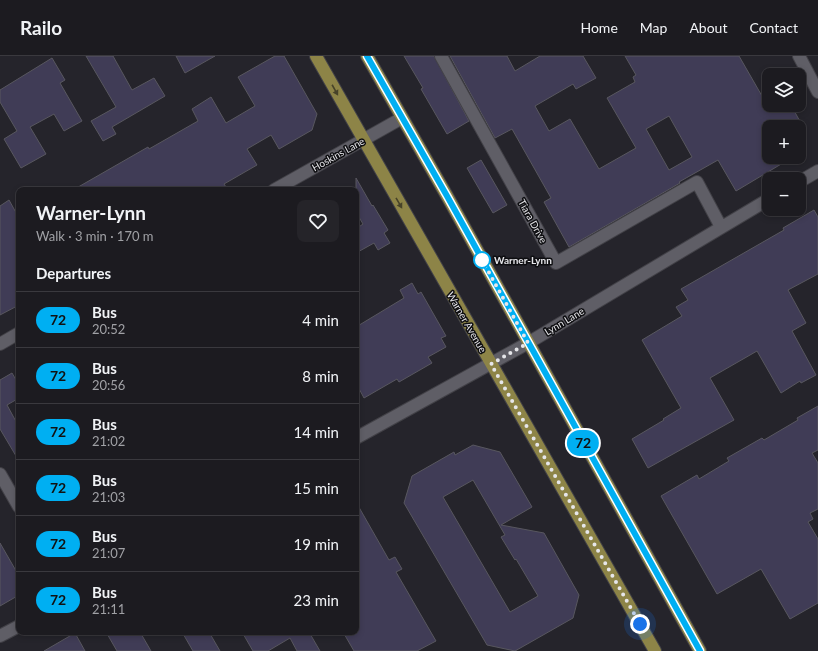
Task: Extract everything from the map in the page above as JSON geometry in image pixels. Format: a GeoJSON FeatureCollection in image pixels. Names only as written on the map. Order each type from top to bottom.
{"type":"FeatureCollection","features":[{"type":"Feature","properties":{"kind":"main road","name":"Warner Avenue"},"geometry":{"type":"LineString","coordinates":[[316,56],[655,651]]}},
{"type":"Feature","properties":{"kind":"main road"},"geometry":{"type":"LineString","coordinates":[[367,56],[700,651]]}},
{"type":"Feature","properties":{"kind":"street","name":"Tiara Drive"},"geometry":{"type":"LineString","coordinates":[[441,56],[556,263],[697,182],[721,227]]}},
{"type":"Feature","properties":{"kind":"street"},"geometry":{"type":"LineString","coordinates":[[799,56],[818,92]]}},
{"type":"Feature","properties":{"kind":"street","name":"Hoskins Lane"},"geometry":{"type":"LineString","coordinates":[[279,187],[402,118]]}},
{"type":"Feature","properties":{"kind":"street"},"geometry":{"type":"LineString","coordinates":[[806,178],[818,171]]}},
{"type":"Feature","properties":{"kind":"street","name":"Lynn Lane"},"geometry":{"type":"LineString","coordinates":[[359,436],[528,343],[762,203]]}},
{"type":"Feature","properties":{"kind":"street"},"geometry":{"type":"LineString","coordinates":[[0,344],[16,336]]}},
{"type":"Feature","properties":{"kind":"street"},"geometry":{"type":"LineString","coordinates":[[0,474],[16,502]]}},
{"type":"Feature","properties":{"kind":"street"},"geometry":{"type":"LineString","coordinates":[[0,636],[16,628]]}},
{"type":"Feature","properties":{"kind":"building"},"geometry":{"type":"Polygon","coordinates":[[[86,56],[113,56],[132,90],[154,78],[165,96],[112,127],[116,134],[103,141],[91,121],[116,107],[86,56]]]}},
{"type":"Feature","properties":{"kind":"building"},"geometry":{"type":"Polygon","coordinates":[[[176,56],[215,56],[185,73],[176,56]]]}},
{"type":"Feature","properties":{"kind":"building"},"geometry":{"type":"Polygon","coordinates":[[[275,56],[284,56],[317,114],[312,130],[279,149],[271,135],[247,149],[257,165],[224,184],[226,187],[78,187],[148,147],[149,149],[198,121],[192,109],[211,97],[226,123],[255,106],[238,77],[275,56]]]}},
{"type":"Feature","properties":{"kind":"building"},"geometry":{"type":"Polygon","coordinates":[[[404,56],[434,56],[469,121],[447,134],[404,56]]]}},
{"type":"Feature","properties":{"kind":"building"},"geometry":{"type":"Polygon","coordinates":[[[450,56],[507,56],[515,71],[540,56],[583,56],[596,78],[576,89],[573,84],[535,106],[549,131],[570,119],[599,169],[636,148],[607,98],[635,82],[633,77],[636,75],[625,56],[739,56],[762,96],[762,112],[795,112],[799,120],[762,120],[762,164],[781,164],[768,172],[762,172],[762,175],[736,191],[718,160],[569,247],[544,202],[551,198],[512,129],[495,138],[450,56]],[[669,116],[646,129],[669,170],[692,157],[669,116]]]}},
{"type":"Feature","properties":{"kind":"building"},"geometry":{"type":"Polygon","coordinates":[[[52,58],[65,80],[60,83],[82,121],[64,131],[54,114],[30,127],[46,154],[21,168],[4,139],[17,131],[0,102],[0,90],[52,58]]]}},
{"type":"Feature","properties":{"kind":"building"},"geometry":{"type":"Polygon","coordinates":[[[481,160],[507,205],[493,213],[467,168],[481,160]]]}},
{"type":"Feature","properties":{"kind":"building"},"geometry":{"type":"Polygon","coordinates":[[[356,178],[388,230],[384,233],[390,243],[378,250],[374,243],[359,251],[359,227],[363,224],[359,217],[359,187],[356,187],[356,178]]]}},
{"type":"Feature","properties":{"kind":"building"},"geometry":{"type":"Polygon","coordinates":[[[9,200],[16,213],[16,307],[0,315],[0,206],[9,200]]]}},
{"type":"Feature","properties":{"kind":"building"},"geometry":{"type":"Polygon","coordinates":[[[814,210],[818,217],[818,274],[788,290],[806,323],[792,331],[816,375],[801,383],[800,381],[781,393],[757,351],[710,378],[734,420],[648,468],[632,439],[681,408],[642,340],[682,316],[676,307],[688,300],[681,289],[784,230],[783,228],[814,210]]]}},
{"type":"Feature","properties":{"kind":"building"},"geometry":{"type":"Polygon","coordinates":[[[412,283],[418,294],[421,292],[446,336],[441,338],[446,347],[428,357],[432,363],[399,382],[397,379],[364,398],[359,389],[359,325],[404,298],[400,290],[412,283]]]}},
{"type":"Feature","properties":{"kind":"building"},"geometry":{"type":"Polygon","coordinates":[[[12,373],[16,380],[16,400],[7,405],[16,422],[16,456],[0,429],[0,380],[12,373]]]}},
{"type":"Feature","properties":{"kind":"building"},"geometry":{"type":"Polygon","coordinates":[[[818,406],[818,450],[812,453],[818,463],[818,509],[810,513],[813,519],[808,522],[818,539],[818,603],[790,619],[761,569],[717,594],[661,496],[697,475],[699,479],[729,461],[727,458],[762,438],[764,440],[818,406]]]}},
{"type":"Feature","properties":{"kind":"building"},"geometry":{"type":"Polygon","coordinates":[[[473,445],[500,452],[532,507],[501,525],[544,533],[579,595],[573,618],[515,651],[487,645],[404,503],[412,476],[454,452],[455,455],[473,445]],[[473,480],[443,497],[510,612],[538,596],[501,537],[505,535],[473,480]]]}},
{"type":"Feature","properties":{"kind":"building"},"geometry":{"type":"Polygon","coordinates":[[[359,507],[389,560],[395,557],[402,569],[396,572],[436,641],[417,651],[354,651],[345,635],[359,635],[359,507]]]}},
{"type":"Feature","properties":{"kind":"building"},"geometry":{"type":"Polygon","coordinates":[[[0,543],[16,571],[16,597],[0,606],[0,543]]]}},
{"type":"Feature","properties":{"kind":"building"},"geometry":{"type":"Polygon","coordinates":[[[72,635],[76,635],[85,651],[44,651],[72,635]]]}},
{"type":"Feature","properties":{"kind":"building"},"geometry":{"type":"Polygon","coordinates":[[[108,635],[142,635],[151,651],[117,651],[108,635]]]}},
{"type":"Feature","properties":{"kind":"building"},"geometry":{"type":"Polygon","coordinates":[[[184,635],[211,635],[220,651],[193,651],[184,635]]]}},
{"type":"Feature","properties":{"kind":"building"},"geometry":{"type":"Polygon","coordinates":[[[244,635],[311,635],[320,651],[297,651],[290,638],[268,651],[253,651],[244,635]]]}},
{"type":"Feature","properties":{"kind":"bus line","name":"72"},"geometry":{"type":"LineString","coordinates":[[367,56],[447,196],[700,651]]}},
{"type":"Feature","properties":{"kind":"place","name":"Warner-Lynn"},"geometry":{"type":"Point","coordinates":[482,260]}},
{"type":"Feature","properties":{"kind":"route"},"geometry":{"type":"LineString","coordinates":[[482,260],[528,343],[491,364],[640,624]]}}]}
